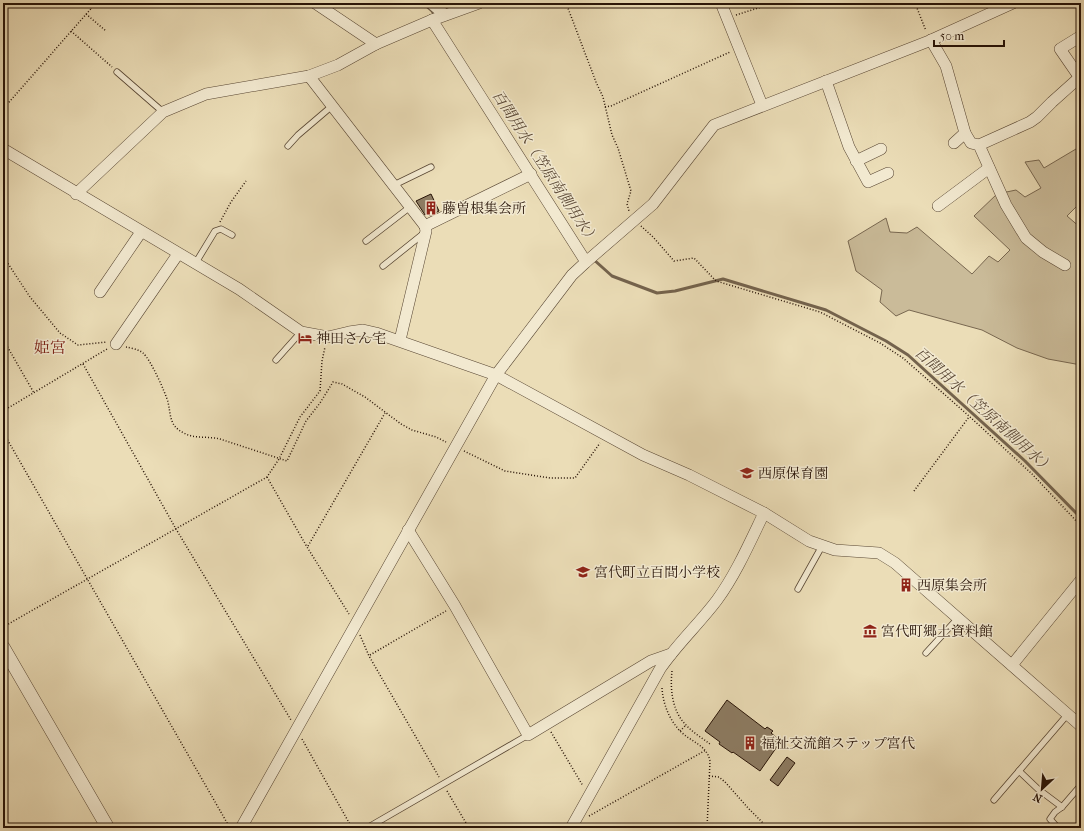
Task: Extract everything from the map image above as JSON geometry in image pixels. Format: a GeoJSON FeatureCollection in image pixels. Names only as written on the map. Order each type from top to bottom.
{"type":"FeatureCollection","features":[{"type":"Feature","properties":{"kind":"street"},"geometry":{"type":"LineString","coordinates":[[315,3],[376,44]]}},
{"type":"Feature","properties":{"kind":"street"},"geometry":{"type":"LineString","coordinates":[[431,3],[445,16]]}},
{"type":"Feature","properties":{"kind":"street"},"geometry":{"type":"LineString","coordinates":[[76,194],[163,112],[206,94],[309,76],[338,65],[376,44],[432,20],[479,3]]}},
{"type":"Feature","properties":{"kind":"street"},"geometry":{"type":"LineString","coordinates":[[720,3],[762,105]]}},
{"type":"Feature","properties":{"kind":"street"},"geometry":{"type":"LineString","coordinates":[[241,828],[496,375],[572,275],[653,204],[714,125],[930,40],[1013,3]]}},
{"type":"Feature","properties":{"kind":"street"},"geometry":{"type":"LineString","coordinates":[[432,20],[586,262]]}},
{"type":"Feature","properties":{"kind":"street"},"geometry":{"type":"LineString","coordinates":[[930,40],[946,66],[965,133],[971,143],[979,145],[1030,122],[1080,77],[1060,49],[1081,36]]}},
{"type":"Feature","properties":{"kind":"street"},"geometry":{"type":"LineString","coordinates":[[309,76],[394,185],[426,229]]}},
{"type":"Feature","properties":{"kind":"street"},"geometry":{"type":"LineString","coordinates":[[826,81],[849,147],[868,182],[888,173]]}},
{"type":"Feature","properties":{"kind":"street"},"geometry":{"type":"LineString","coordinates":[[954,143],[965,133]]}},
{"type":"Feature","properties":{"kind":"street"},"geometry":{"type":"LineString","coordinates":[[979,145],[1006,205],[1026,238],[1043,252],[1065,265]]}},
{"type":"Feature","properties":{"kind":"street"},"geometry":{"type":"LineString","coordinates":[[856,161],[881,149]]}},
{"type":"Feature","properties":{"kind":"street"},"geometry":{"type":"LineString","coordinates":[[3,150],[239,290],[302,332],[328,337],[363,330],[400,340],[496,375],[643,455],[689,475],[764,514],[809,541],[834,550],[879,553],[895,563],[1081,726]]}},
{"type":"Feature","properties":{"kind":"street"},"geometry":{"type":"LineString","coordinates":[[938,206],[989,168]]}},
{"type":"Feature","properties":{"kind":"street"},"geometry":{"type":"LineString","coordinates":[[400,340],[426,229],[531,174]]}},
{"type":"Feature","properties":{"kind":"street"},"geometry":{"type":"LineString","coordinates":[[100,292],[141,232]]}},
{"type":"Feature","properties":{"kind":"street"},"geometry":{"type":"LineString","coordinates":[[116,344],[178,254]]}},
{"type":"Feature","properties":{"kind":"street"},"geometry":{"type":"LineString","coordinates":[[573,824],[660,669],[717,600],[738,565],[764,514]]}},
{"type":"Feature","properties":{"kind":"street"},"geometry":{"type":"LineString","coordinates":[[408,530],[455,606],[528,735],[651,662],[671,654]]}},
{"type":"Feature","properties":{"kind":"street"},"geometry":{"type":"LineString","coordinates":[[1012,665],[1081,580]]}},
{"type":"Feature","properties":{"kind":"street"},"geometry":{"type":"LineString","coordinates":[[3,647],[108,828]]}},
{"type":"Feature","properties":{"kind":"lane"},"geometry":{"type":"LineString","coordinates":[[117,72],[163,112]]}},
{"type":"Feature","properties":{"kind":"lane"},"geometry":{"type":"LineString","coordinates":[[288,146],[298,135],[332,106]]}},
{"type":"Feature","properties":{"kind":"lane"},"geometry":{"type":"LineString","coordinates":[[394,185],[431,167]]}},
{"type":"Feature","properties":{"kind":"lane"},"geometry":{"type":"LineString","coordinates":[[366,241],[410,207]]}},
{"type":"Feature","properties":{"kind":"lane"},"geometry":{"type":"LineString","coordinates":[[195,264],[214,231],[221,229],[232,235]]}},
{"type":"Feature","properties":{"kind":"lane"},"geometry":{"type":"LineString","coordinates":[[383,266],[426,229]]}},
{"type":"Feature","properties":{"kind":"lane"},"geometry":{"type":"LineString","coordinates":[[276,360],[302,332]]}},
{"type":"Feature","properties":{"kind":"lane"},"geometry":{"type":"LineString","coordinates":[[798,589],[822,546]]}},
{"type":"Feature","properties":{"kind":"lane"},"geometry":{"type":"LineString","coordinates":[[926,653],[958,618]]}},
{"type":"Feature","properties":{"kind":"lane"},"geometry":{"type":"LineString","coordinates":[[994,800],[1068,714]]}},
{"type":"Feature","properties":{"kind":"lane"},"geometry":{"type":"LineString","coordinates":[[367,828],[528,735]]}},
{"type":"Feature","properties":{"kind":"lane"},"geometry":{"type":"LineString","coordinates":[[1019,771],[1038,789],[1062,807]]}},
{"type":"Feature","properties":{"kind":"lane"},"geometry":{"type":"LineString","coordinates":[[1058,828],[1050,819],[1054,812],[1062,807],[1081,785]]}},
{"type":"Feature","properties":{"kind":"path"},"geometry":{"type":"LineString","coordinates":[[87,3],[92,8]]}},
{"type":"Feature","properties":{"kind":"path"},"geometry":{"type":"LineString","coordinates":[[3,109],[96,3]]}},
{"type":"Feature","properties":{"kind":"path"},"geometry":{"type":"LineString","coordinates":[[566,3],[603,97],[612,135],[618,148],[631,191],[627,204],[634,221],[653,237],[674,261],[694,258],[716,281],[820,312],[880,343],[903,358],[970,416],[1032,474],[1081,526]]}},
{"type":"Feature","properties":{"kind":"path"},"geometry":{"type":"LineString","coordinates":[[727,18],[774,3]]}},
{"type":"Feature","properties":{"kind":"path"},"geometry":{"type":"LineString","coordinates":[[915,3],[930,40]]}},
{"type":"Feature","properties":{"kind":"path"},"geometry":{"type":"LineString","coordinates":[[86,14],[106,30]]}},
{"type":"Feature","properties":{"kind":"path"},"geometry":{"type":"LineString","coordinates":[[71,31],[117,72]]}},
{"type":"Feature","properties":{"kind":"path"},"geometry":{"type":"LineString","coordinates":[[605,107],[611,106],[739,48]]}},
{"type":"Feature","properties":{"kind":"path"},"geometry":{"type":"LineString","coordinates":[[214,231],[231,202],[246,181]]}},
{"type":"Feature","properties":{"kind":"path"},"geometry":{"type":"LineString","coordinates":[[3,256],[30,297],[60,333],[78,345],[104,342],[133,348],[143,353],[156,374],[168,403],[169,415],[174,426],[184,434],[220,439],[288,461],[306,421],[333,382],[342,384],[365,397],[385,413],[412,430],[436,437],[504,471],[550,478],[575,478],[606,435]]}},
{"type":"Feature","properties":{"kind":"path"},"geometry":{"type":"LineString","coordinates":[[3,628],[267,477],[279,459],[300,417],[320,390],[322,361],[328,337]]}},
{"type":"Feature","properties":{"kind":"path"},"geometry":{"type":"LineString","coordinates":[[3,339],[34,393]]}},
{"type":"Feature","properties":{"kind":"path"},"geometry":{"type":"LineString","coordinates":[[3,411],[116,344]]}},
{"type":"Feature","properties":{"kind":"path"},"geometry":{"type":"LineString","coordinates":[[83,364],[176,530],[296,730],[352,828]]}},
{"type":"Feature","properties":{"kind":"path"},"geometry":{"type":"LineString","coordinates":[[307,547],[385,413]]}},
{"type":"Feature","properties":{"kind":"path"},"geometry":{"type":"LineString","coordinates":[[914,491],[970,416]]}},
{"type":"Feature","properties":{"kind":"path"},"geometry":{"type":"LineString","coordinates":[[3,432],[230,828]]}},
{"type":"Feature","properties":{"kind":"path"},"geometry":{"type":"LineString","coordinates":[[267,477],[307,547],[356,625],[369,656],[469,828]]}},
{"type":"Feature","properties":{"kind":"path"},"geometry":{"type":"LineString","coordinates":[[369,656],[455,606]]}},
{"type":"Feature","properties":{"kind":"path"},"geometry":{"type":"LineString","coordinates":[[671,654],[671,681],[676,710],[686,725],[710,744]]}},
{"type":"Feature","properties":{"kind":"path"},"geometry":{"type":"LineString","coordinates":[[662,687],[664,704],[669,715],[680,731],[706,750],[709,754],[707,828]]}},
{"type":"Feature","properties":{"kind":"path"},"geometry":{"type":"LineString","coordinates":[[546,724],[583,787],[590,793]]}},
{"type":"Feature","properties":{"kind":"path"},"geometry":{"type":"LineString","coordinates":[[680,731],[686,725]]}},
{"type":"Feature","properties":{"kind":"path"},"geometry":{"type":"LineString","coordinates":[[573,824],[706,750]]}},
{"type":"Feature","properties":{"kind":"path"},"geometry":{"type":"LineString","coordinates":[[709,776],[719,777],[725,782],[768,828]]}},
{"type":"Feature","properties":{"kind":"shaded area"},"geometry":{"type":"Polygon","coordinates":[[[1081,146],[1081,202],[1067,216],[1081,228],[1081,365],[1048,359],[1017,348],[982,330],[909,310],[896,316],[880,302],[882,290],[856,271],[848,241],[886,218],[890,232],[907,233],[917,227],[972,274],[989,256],[998,262],[1010,250],[974,216],[997,194],[1016,190],[1025,197],[1041,188],[1025,162],[1039,160],[1044,168],[1081,146]]]}},
{"type":"Feature","properties":{"kind":"building","name":"藤曽根集会所"},"geometry":{"type":"Polygon","coordinates":[[[431,194],[439,211],[430,216],[428,213],[425,215],[416,201],[431,194]]]}},
{"type":"Feature","properties":{"kind":"building","name":"福祉交流館ステップ宮代"},"geometry":{"type":"Polygon","coordinates":[[[727,700],[765,729],[767,727],[773,731],[771,733],[781,741],[760,771],[719,744],[720,742],[705,731],[727,700]]]}},
{"type":"Feature","properties":{"kind":"building"},"geometry":{"type":"Polygon","coordinates":[[[787,757],[795,763],[778,786],[770,780],[787,757]]]}},
{"type":"Feature","properties":{"kind":"waterway","name":"百間用水（笠原南側用水）"},"geometry":{"type":"LineString","coordinates":[[423,3],[436,17]]}},
{"type":"Feature","properties":{"kind":"waterway","name":"百間用水（笠原南側用水）"},"geometry":{"type":"LineString","coordinates":[[593,259],[612,276],[657,293],[675,291],[723,279],[826,310],[886,341],[908,355],[1025,461],[1081,518]]}},
{"type":"Feature","properties":{"kind":"place","name":"藤曽根集会所"},"geometry":{"type":"Point","coordinates":[431,208]}},
{"type":"Feature","properties":{"kind":"place","name":"神田さん宅"},"geometry":{"type":"Point","coordinates":[305,338]}},
{"type":"Feature","properties":{"kind":"place","name":"西原保育園"},"geometry":{"type":"Point","coordinates":[747,473]}},
{"type":"Feature","properties":{"kind":"place","name":"宮代町立百間小学校"},"geometry":{"type":"Point","coordinates":[583,572]}},
{"type":"Feature","properties":{"kind":"place","name":"西原集会所"},"geometry":{"type":"Point","coordinates":[906,585]}},
{"type":"Feature","properties":{"kind":"place","name":"宮代町郷土資料館"},"geometry":{"type":"Point","coordinates":[870,631]}},
{"type":"Feature","properties":{"kind":"place","name":"福祉交流館ステップ宮代"},"geometry":{"type":"Point","coordinates":[750,743]}},
{"type":"Feature","properties":{"kind":"district","name":"姫宮"},"geometry":{"type":"Point","coordinates":[50,347]}}]}
